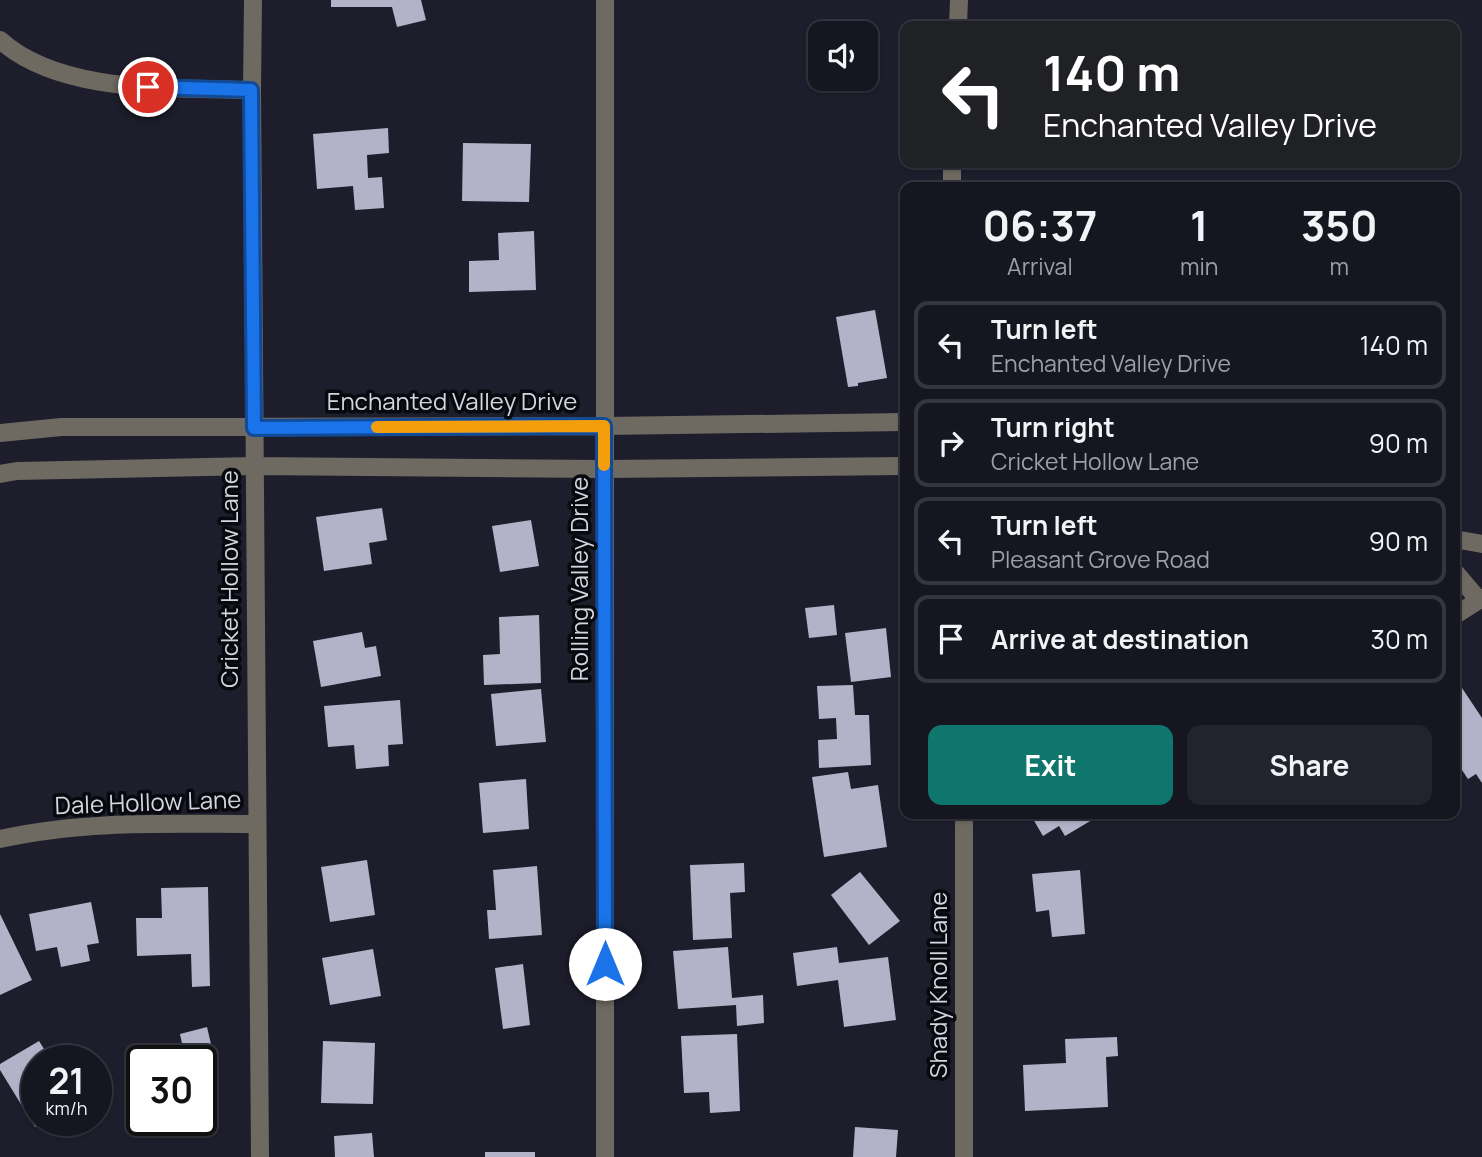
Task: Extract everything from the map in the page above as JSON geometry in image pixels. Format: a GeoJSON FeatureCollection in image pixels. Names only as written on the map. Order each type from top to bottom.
{"type":"FeatureCollection","features":[{"type":"Feature","properties":{"kind":"street","name":"Cricket Hollow Lane"},"geometry":{"type":"LineString","coordinates":[[253,0],[251,90],[260,1157]]}},
{"type":"Feature","properties":{"kind":"street","name":"Rolling Valley Drive"},"geometry":{"type":"LineString","coordinates":[[605,0],[605,1157]]}},
{"type":"Feature","properties":{"kind":"street"},"geometry":{"type":"LineString","coordinates":[[958,21],[959,0]]}},
{"type":"Feature","properties":{"kind":"street"},"geometry":{"type":"LineString","coordinates":[[0,40],[54,72],[80,78],[148,87],[251,90]]}},
{"type":"Feature","properties":{"kind":"street","name":"Enchanted Valley Drive"},"geometry":{"type":"LineString","coordinates":[[0,433],[61,427],[604,426],[900,422]]}},
{"type":"Feature","properties":{"kind":"street"},"geometry":{"type":"LineString","coordinates":[[0,474],[17,471],[254,466],[604,469],[900,466]]}},
{"type":"Feature","properties":{"kind":"street"},"geometry":{"type":"LineString","coordinates":[[1460,540],[1482,544]]}},
{"type":"Feature","properties":{"kind":"street"},"geometry":{"type":"LineString","coordinates":[[1460,577],[1481,599],[1460,611]]}},
{"type":"Feature","properties":{"kind":"street","name":"Shady Knoll Lane"},"geometry":{"type":"LineString","coordinates":[[964,819],[964,1157]]}},
{"type":"Feature","properties":{"kind":"street","name":"Dale Hollow Lane"},"geometry":{"type":"LineString","coordinates":[[0,839],[52,829],[98,825],[257,824]]}},
{"type":"Feature","properties":{"kind":"building"},"geometry":{"type":"Polygon","coordinates":[[[331,0],[421,0],[426,20],[397,27],[392,7],[331,7],[331,0]]]}},
{"type":"Feature","properties":{"kind":"building"},"geometry":{"type":"Polygon","coordinates":[[[388,128],[389,153],[367,155],[368,178],[382,177],[384,208],[355,210],[353,186],[317,189],[313,134],[388,128]]]}},
{"type":"Feature","properties":{"kind":"building"},"geometry":{"type":"Polygon","coordinates":[[[463,143],[531,144],[529,202],[462,201],[463,143]]]}},
{"type":"Feature","properties":{"kind":"building"},"geometry":{"type":"Polygon","coordinates":[[[534,231],[536,290],[469,292],[469,261],[499,260],[498,233],[534,231]]]}},
{"type":"Feature","properties":{"kind":"building"},"geometry":{"type":"Polygon","coordinates":[[[875,310],[887,378],[848,387],[836,317],[875,310]]]}},
{"type":"Feature","properties":{"kind":"building"},"geometry":{"type":"Polygon","coordinates":[[[382,508],[387,540],[369,543],[372,564],[324,571],[316,517],[382,508]]]}},
{"type":"Feature","properties":{"kind":"building"},"geometry":{"type":"Polygon","coordinates":[[[531,520],[539,566],[500,572],[492,526],[531,520]]]}},
{"type":"Feature","properties":{"kind":"building"},"geometry":{"type":"Polygon","coordinates":[[[834,605],[837,635],[809,638],[805,608],[834,605]]]}},
{"type":"Feature","properties":{"kind":"building"},"geometry":{"type":"Polygon","coordinates":[[[539,615],[541,683],[484,685],[483,655],[500,654],[499,617],[539,615]]]}},
{"type":"Feature","properties":{"kind":"building"},"geometry":{"type":"Polygon","coordinates":[[[886,628],[891,677],[851,682],[845,633],[886,628]]]}},
{"type":"Feature","properties":{"kind":"building"},"geometry":{"type":"Polygon","coordinates":[[[362,632],[365,648],[376,646],[381,676],[321,687],[313,641],[362,632]]]}},
{"type":"Feature","properties":{"kind":"building"},"geometry":{"type":"Polygon","coordinates":[[[853,685],[855,715],[869,715],[871,765],[819,768],[818,740],[837,739],[836,718],[819,719],[817,686],[853,685]]]}},
{"type":"Feature","properties":{"kind":"building"},"geometry":{"type":"Polygon","coordinates":[[[1460,685],[1482,718],[1482,783],[1476,774],[1468,779],[1460,767],[1460,685]]]}},
{"type":"Feature","properties":{"kind":"building"},"geometry":{"type":"Polygon","coordinates":[[[541,689],[546,742],[496,746],[491,694],[541,689]]]}},
{"type":"Feature","properties":{"kind":"building"},"geometry":{"type":"Polygon","coordinates":[[[400,700],[403,744],[388,745],[389,766],[356,769],[354,745],[328,747],[324,706],[400,700]]]}},
{"type":"Feature","properties":{"kind":"building"},"geometry":{"type":"Polygon","coordinates":[[[848,772],[851,789],[878,785],[887,847],[824,857],[812,777],[848,772]]]}},
{"type":"Feature","properties":{"kind":"building"},"geometry":{"type":"Polygon","coordinates":[[[526,779],[529,829],[483,833],[479,783],[526,779]]]}},
{"type":"Feature","properties":{"kind":"building"},"geometry":{"type":"Polygon","coordinates":[[[1033,819],[1094,819],[1065,836],[1059,826],[1043,836],[1033,819]]]}},
{"type":"Feature","properties":{"kind":"building"},"geometry":{"type":"Polygon","coordinates":[[[367,860],[375,915],[330,922],[321,867],[367,860]]]}},
{"type":"Feature","properties":{"kind":"building"},"geometry":{"type":"Polygon","coordinates":[[[744,863],[745,892],[730,893],[732,938],[693,940],[690,865],[744,863]]]}},
{"type":"Feature","properties":{"kind":"building"},"geometry":{"type":"Polygon","coordinates":[[[537,866],[542,935],[489,939],[487,910],[496,910],[493,870],[537,866]]]}},
{"type":"Feature","properties":{"kind":"building"},"geometry":{"type":"Polygon","coordinates":[[[1080,870],[1085,934],[1052,937],[1049,910],[1036,912],[1032,874],[1080,870]]]}},
{"type":"Feature","properties":{"kind":"building"},"geometry":{"type":"Polygon","coordinates":[[[860,872],[900,921],[869,945],[831,895],[860,872]]]}},
{"type":"Feature","properties":{"kind":"building"},"geometry":{"type":"Polygon","coordinates":[[[208,887],[210,986],[192,987],[191,954],[137,956],[136,918],[162,918],[161,888],[208,887]]]}},
{"type":"Feature","properties":{"kind":"building"},"geometry":{"type":"Polygon","coordinates":[[[91,902],[99,943],[87,945],[90,961],[61,967],[57,947],[36,951],[29,914],[91,902]]]}},
{"type":"Feature","properties":{"kind":"building"},"geometry":{"type":"Polygon","coordinates":[[[0,914],[32,980],[0,995],[0,914]]]}},
{"type":"Feature","properties":{"kind":"building"},"geometry":{"type":"Polygon","coordinates":[[[728,947],[732,998],[763,995],[764,1023],[737,1026],[736,1005],[678,1009],[673,951],[728,947]]]}},
{"type":"Feature","properties":{"kind":"building"},"geometry":{"type":"Polygon","coordinates":[[[837,947],[839,963],[888,957],[896,1020],[844,1027],[838,980],[797,986],[793,953],[837,947]]]}},
{"type":"Feature","properties":{"kind":"building"},"geometry":{"type":"Polygon","coordinates":[[[373,949],[381,996],[330,1005],[322,958],[373,949]]]}},
{"type":"Feature","properties":{"kind":"building"},"geometry":{"type":"Polygon","coordinates":[[[523,964],[530,1025],[503,1029],[495,968],[523,964]]]}},
{"type":"Feature","properties":{"kind":"building"},"geometry":{"type":"Polygon","coordinates":[[[207,1027],[211,1045],[182,1045],[180,1034],[207,1027]]]}},
{"type":"Feature","properties":{"kind":"building"},"geometry":{"type":"Polygon","coordinates":[[[737,1034],[740,1111],[710,1113],[709,1092],[684,1093],[681,1036],[737,1034]]]}},
{"type":"Feature","properties":{"kind":"building"},"geometry":{"type":"Polygon","coordinates":[[[1117,1037],[1118,1056],[1106,1057],[1108,1107],[1025,1111],[1023,1065],[1066,1063],[1065,1039],[1117,1037]]]}},
{"type":"Feature","properties":{"kind":"building"},"geometry":{"type":"Polygon","coordinates":[[[323,1041],[375,1043],[373,1104],[321,1103],[323,1041]]]}},
{"type":"Feature","properties":{"kind":"building"},"geometry":{"type":"Polygon","coordinates":[[[21,1052],[21,1104],[0,1070],[0,1064],[21,1052]]]}},
{"type":"Feature","properties":{"kind":"building"},"geometry":{"type":"Polygon","coordinates":[[[855,1127],[898,1130],[896,1157],[853,1157],[855,1127]]]}},
{"type":"Feature","properties":{"kind":"building"},"geometry":{"type":"Polygon","coordinates":[[[372,1133],[374,1157],[335,1157],[334,1136],[372,1133]]]}},
{"type":"Feature","properties":{"kind":"building"},"geometry":{"type":"Polygon","coordinates":[[[485,1152],[535,1152],[535,1157],[485,1157],[485,1152]]]}},
{"type":"Feature","properties":{"kind":"slow traffic"},"geometry":{"type":"LineString","coordinates":[[377,427],[604,426],[604,465]]}},
{"type":"Feature","properties":{"kind":"route"},"geometry":{"type":"LineString","coordinates":[[148,87],[251,90],[254,428],[604,426],[605,964]]}}]}
